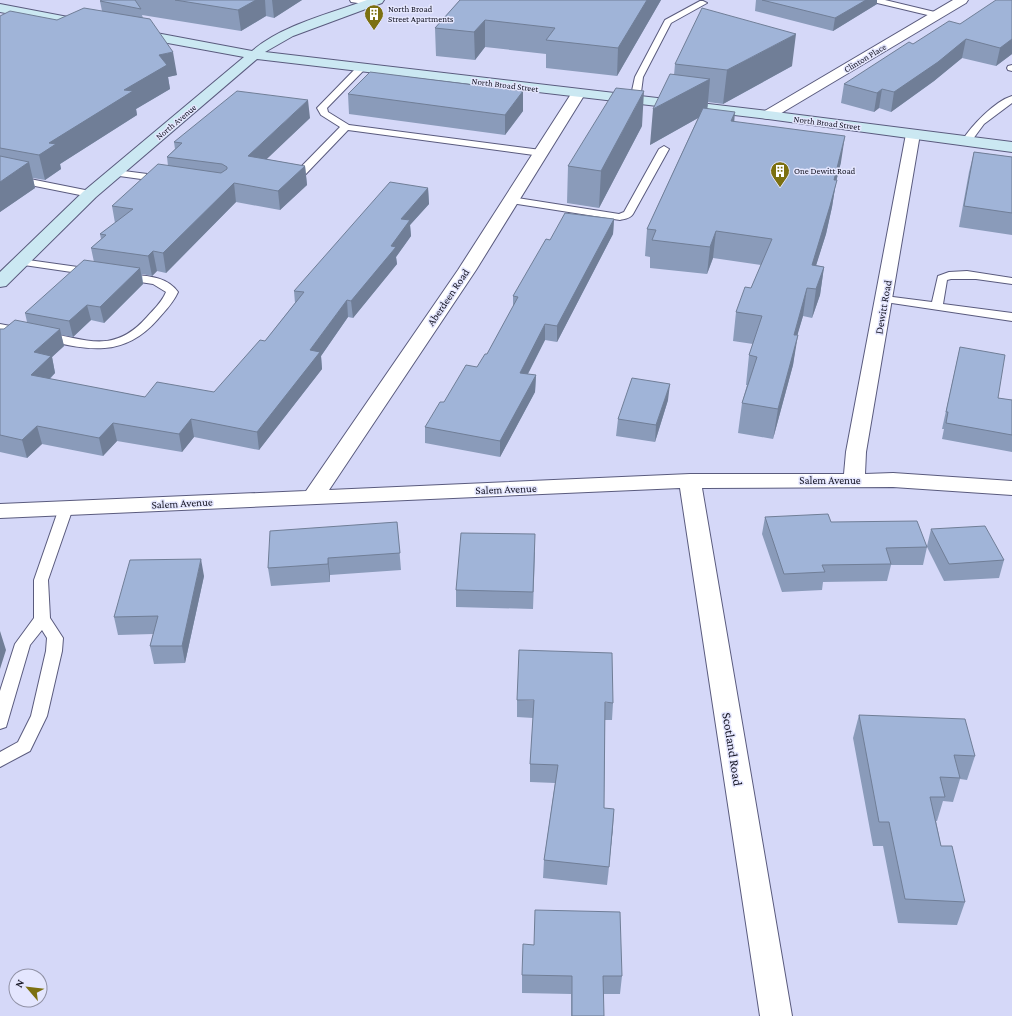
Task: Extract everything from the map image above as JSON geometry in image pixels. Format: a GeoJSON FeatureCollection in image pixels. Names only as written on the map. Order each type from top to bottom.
{"type":"FeatureCollection","features":[{"type":"Feature","properties":{"kind":"main road","name":"North Avenue"},"geometry":{"type":"LineString","coordinates":[[0,282],[90,194],[265,46],[288,34],[374,1]]}},
{"type":"Feature","properties":{"kind":"main road"},"geometry":{"type":"LineString","coordinates":[[0,8],[104,28]]}},
{"type":"Feature","properties":{"kind":"main road","name":"North Broad Street"},"geometry":{"type":"LineString","coordinates":[[120,30],[254,55],[967,140],[1012,147]]}},
{"type":"Feature","properties":{"kind":"street","name":"Clinton Place"},"geometry":{"type":"LineString","coordinates":[[768,116],[962,0]]}},
{"type":"Feature","properties":{"kind":"street","name":"Aberdeen Road"},"geometry":{"type":"LineString","coordinates":[[312,497],[467,270],[578,94]]}},
{"type":"Feature","properties":{"kind":"street","name":"Dewitt Road"},"geometry":{"type":"LineString","coordinates":[[854,480],[856,452],[885,299],[913,134]]}},
{"type":"Feature","properties":{"kind":"street","name":"Salem Avenue"},"geometry":{"type":"LineString","coordinates":[[0,512],[690,481],[893,480],[1012,488]]}},
{"type":"Feature","properties":{"kind":"street","name":"Scotland Road"},"geometry":{"type":"LineString","coordinates":[[690,481],[776,1016]]}},
{"type":"Feature","properties":{"kind":"lane"},"geometry":{"type":"LineString","coordinates":[[354,0],[374,1]]}},
{"type":"Feature","properties":{"kind":"lane"},"geometry":{"type":"LineString","coordinates":[[876,0],[936,15]]}},
{"type":"Feature","properties":{"kind":"lane"},"geometry":{"type":"LineString","coordinates":[[635,100],[640,77],[668,22],[703,3]]}},
{"type":"Feature","properties":{"kind":"lane"},"geometry":{"type":"LineString","coordinates":[[28,23],[42,16]]}},
{"type":"Feature","properties":{"kind":"lane"},"geometry":{"type":"LineString","coordinates":[[361,68],[322,108],[324,113],[346,126],[541,153]]}},
{"type":"Feature","properties":{"kind":"lane"},"geometry":{"type":"LineString","coordinates":[[967,140],[972,130],[979,122],[1012,99]]}},
{"type":"Feature","properties":{"kind":"lane"},"geometry":{"type":"LineString","coordinates":[[298,176],[346,126]]}},
{"type":"Feature","properties":{"kind":"lane"},"geometry":{"type":"LineString","coordinates":[[511,200],[620,217],[628,214],[664,150]]}},
{"type":"Feature","properties":{"kind":"lane"},"geometry":{"type":"LineString","coordinates":[[116,173],[174,180]]}},
{"type":"Feature","properties":{"kind":"lane"},"geometry":{"type":"LineString","coordinates":[[0,176],[90,194]]}},
{"type":"Feature","properties":{"kind":"lane"},"geometry":{"type":"LineString","coordinates":[[21,262],[101,273]]}},
{"type":"Feature","properties":{"kind":"lane"},"geometry":{"type":"LineString","coordinates":[[937,307],[942,278],[948,275],[959,274],[1012,281]]}},
{"type":"Feature","properties":{"kind":"lane"},"geometry":{"type":"LineString","coordinates":[[0,328],[99,345],[121,344],[134,336],[169,300],[172,292],[168,286],[156,281],[117,276]]}},
{"type":"Feature","properties":{"kind":"lane"},"geometry":{"type":"LineString","coordinates":[[885,299],[1012,317]]}},
{"type":"Feature","properties":{"kind":"lane"},"geometry":{"type":"LineString","coordinates":[[0,760],[24,746],[39,716],[56,638],[42,619],[41,580],[66,508]]}},
{"type":"Feature","properties":{"kind":"lane"},"geometry":{"type":"LineString","coordinates":[[0,723],[7,694],[23,644],[42,619]]}},
{"type":"Feature","properties":{"kind":"building"},"geometry":{"type":"Polygon","coordinates":[[[135,0],[141,9],[100,1],[135,0]]]}},
{"type":"Feature","properties":{"kind":"building"},"geometry":{"type":"Polygon","coordinates":[[[175,0],[256,0],[238,10],[175,0]]]}},
{"type":"Feature","properties":{"kind":"building"},"geometry":{"type":"Polygon","coordinates":[[[460,0],[647,0],[618,48],[546,40],[555,28],[485,20],[474,32],[435,28],[460,0]]]}},
{"type":"Feature","properties":{"kind":"building"},"geometry":{"type":"Polygon","coordinates":[[[762,0],[866,0],[835,18],[762,0]]]}},
{"type":"Feature","properties":{"kind":"building"},"geometry":{"type":"Polygon","coordinates":[[[996,0],[1012,0],[1012,39],[1000,48],[966,39],[938,62],[894,92],[882,89],[877,93],[844,84],[909,42],[913,44],[949,21],[960,24],[996,0]]]}},
{"type":"Feature","properties":{"kind":"building"},"geometry":{"type":"Polygon","coordinates":[[[84,8],[150,19],[173,52],[159,55],[167,65],[124,90],[133,91],[49,143],[56,144],[39,155],[0,148],[0,16],[10,11],[57,20],[84,8]]]}},
{"type":"Feature","properties":{"kind":"building"},"geometry":{"type":"Polygon","coordinates":[[[702,8],[796,34],[727,70],[675,64],[702,8]]]}},
{"type":"Feature","properties":{"kind":"building"},"geometry":{"type":"Polygon","coordinates":[[[370,72],[523,91],[505,115],[348,94],[370,72]]]}},
{"type":"Feature","properties":{"kind":"building"},"geometry":{"type":"Polygon","coordinates":[[[670,74],[710,79],[653,109],[670,74]]]}},
{"type":"Feature","properties":{"kind":"building"},"geometry":{"type":"Polygon","coordinates":[[[616,88],[644,91],[601,171],[568,166],[616,88]]]}},
{"type":"Feature","properties":{"kind":"building"},"geometry":{"type":"Polygon","coordinates":[[[237,91],[308,100],[248,156],[305,166],[278,191],[234,183],[163,253],[153,251],[148,256],[91,248],[106,235],[100,234],[133,209],[112,206],[158,164],[221,173],[227,169],[227,167],[222,164],[167,157],[182,143],[174,142],[237,91]]]}},
{"type":"Feature","properties":{"kind":"building"},"geometry":{"type":"Polygon","coordinates":[[[703,108],[735,112],[731,121],[845,136],[834,180],[837,180],[812,265],[824,267],[816,289],[807,288],[794,335],[798,335],[778,409],[742,403],[757,357],[749,355],[762,316],[736,312],[745,287],[751,288],[772,239],[716,231],[710,247],[652,240],[656,230],[647,229],[703,108]]]}},
{"type":"Feature","properties":{"kind":"building"},"geometry":{"type":"Polygon","coordinates":[[[974,152],[1012,157],[1012,213],[964,206],[974,152]]]}},
{"type":"Feature","properties":{"kind":"building"},"geometry":{"type":"Polygon","coordinates":[[[0,156],[29,162],[0,182],[0,156]]]}},
{"type":"Feature","properties":{"kind":"building"},"geometry":{"type":"Polygon","coordinates":[[[390,182],[428,188],[401,219],[410,220],[391,246],[396,247],[351,301],[347,300],[310,350],[320,352],[257,432],[191,419],[179,434],[113,423],[99,438],[37,426],[22,440],[0,435],[0,329],[4,329],[15,320],[60,329],[34,352],[51,356],[31,375],[145,397],[157,382],[214,392],[260,340],[265,341],[304,292],[294,291],[390,182]]]}},
{"type":"Feature","properties":{"kind":"building"},"geometry":{"type":"Polygon","coordinates":[[[565,213],[614,219],[557,326],[545,324],[520,373],[536,375],[500,441],[425,427],[440,402],[444,402],[466,365],[477,367],[485,354],[487,354],[518,297],[513,296],[546,239],[550,240],[565,213]]]}},
{"type":"Feature","properties":{"kind":"building"},"geometry":{"type":"Polygon","coordinates":[[[84,260],[140,268],[100,307],[87,305],[69,321],[25,313],[84,260]]]}},
{"type":"Feature","properties":{"kind":"building"},"geometry":{"type":"Polygon","coordinates":[[[960,347],[1005,355],[998,398],[1012,400],[1012,435],[946,423],[948,412],[946,412],[960,347]]]}},
{"type":"Feature","properties":{"kind":"building"},"geometry":{"type":"Polygon","coordinates":[[[632,378],[670,384],[656,425],[618,419],[632,378]]]}},
{"type":"Feature","properties":{"kind":"building"},"geometry":{"type":"Polygon","coordinates":[[[828,514],[831,522],[917,521],[927,547],[886,548],[891,564],[822,565],[825,572],[784,574],[765,517],[828,514]]]}},
{"type":"Feature","properties":{"kind":"building"},"geometry":{"type":"Polygon","coordinates":[[[397,522],[400,553],[328,558],[328,564],[268,568],[270,531],[397,522]]]}},
{"type":"Feature","properties":{"kind":"building"},"geometry":{"type":"Polygon","coordinates":[[[985,526],[1004,560],[949,564],[931,529],[985,526]]]}},
{"type":"Feature","properties":{"kind":"building"},"geometry":{"type":"Polygon","coordinates":[[[461,533],[535,534],[533,592],[456,590],[461,533]]]}},
{"type":"Feature","properties":{"kind":"building"},"geometry":{"type":"Polygon","coordinates":[[[201,559],[182,646],[150,646],[158,616],[114,617],[130,560],[201,559]]]}},
{"type":"Feature","properties":{"kind":"building"},"geometry":{"type":"Polygon","coordinates":[[[519,650],[612,653],[613,703],[605,702],[604,808],[614,809],[609,867],[544,860],[558,765],[530,764],[534,700],[517,700],[519,650]]]}},
{"type":"Feature","properties":{"kind":"building"},"geometry":{"type":"Polygon","coordinates":[[[859,715],[965,719],[975,756],[954,755],[960,778],[940,777],[945,797],[930,797],[941,846],[952,846],[965,902],[905,899],[889,822],[879,822],[859,715]]]}},
{"type":"Feature","properties":{"kind":"building"},"geometry":{"type":"Polygon","coordinates":[[[535,910],[620,912],[622,976],[603,976],[604,1016],[572,1016],[572,976],[522,975],[523,944],[534,945],[535,910]]]}},
{"type":"Feature","properties":{"kind":"place","name":"North Broad Street Apartments"},"geometry":{"type":"Point","coordinates":[374,31]}},
{"type":"Feature","properties":{"kind":"place","name":"One Dewitt Road"},"geometry":{"type":"Point","coordinates":[780,188]}}]}
